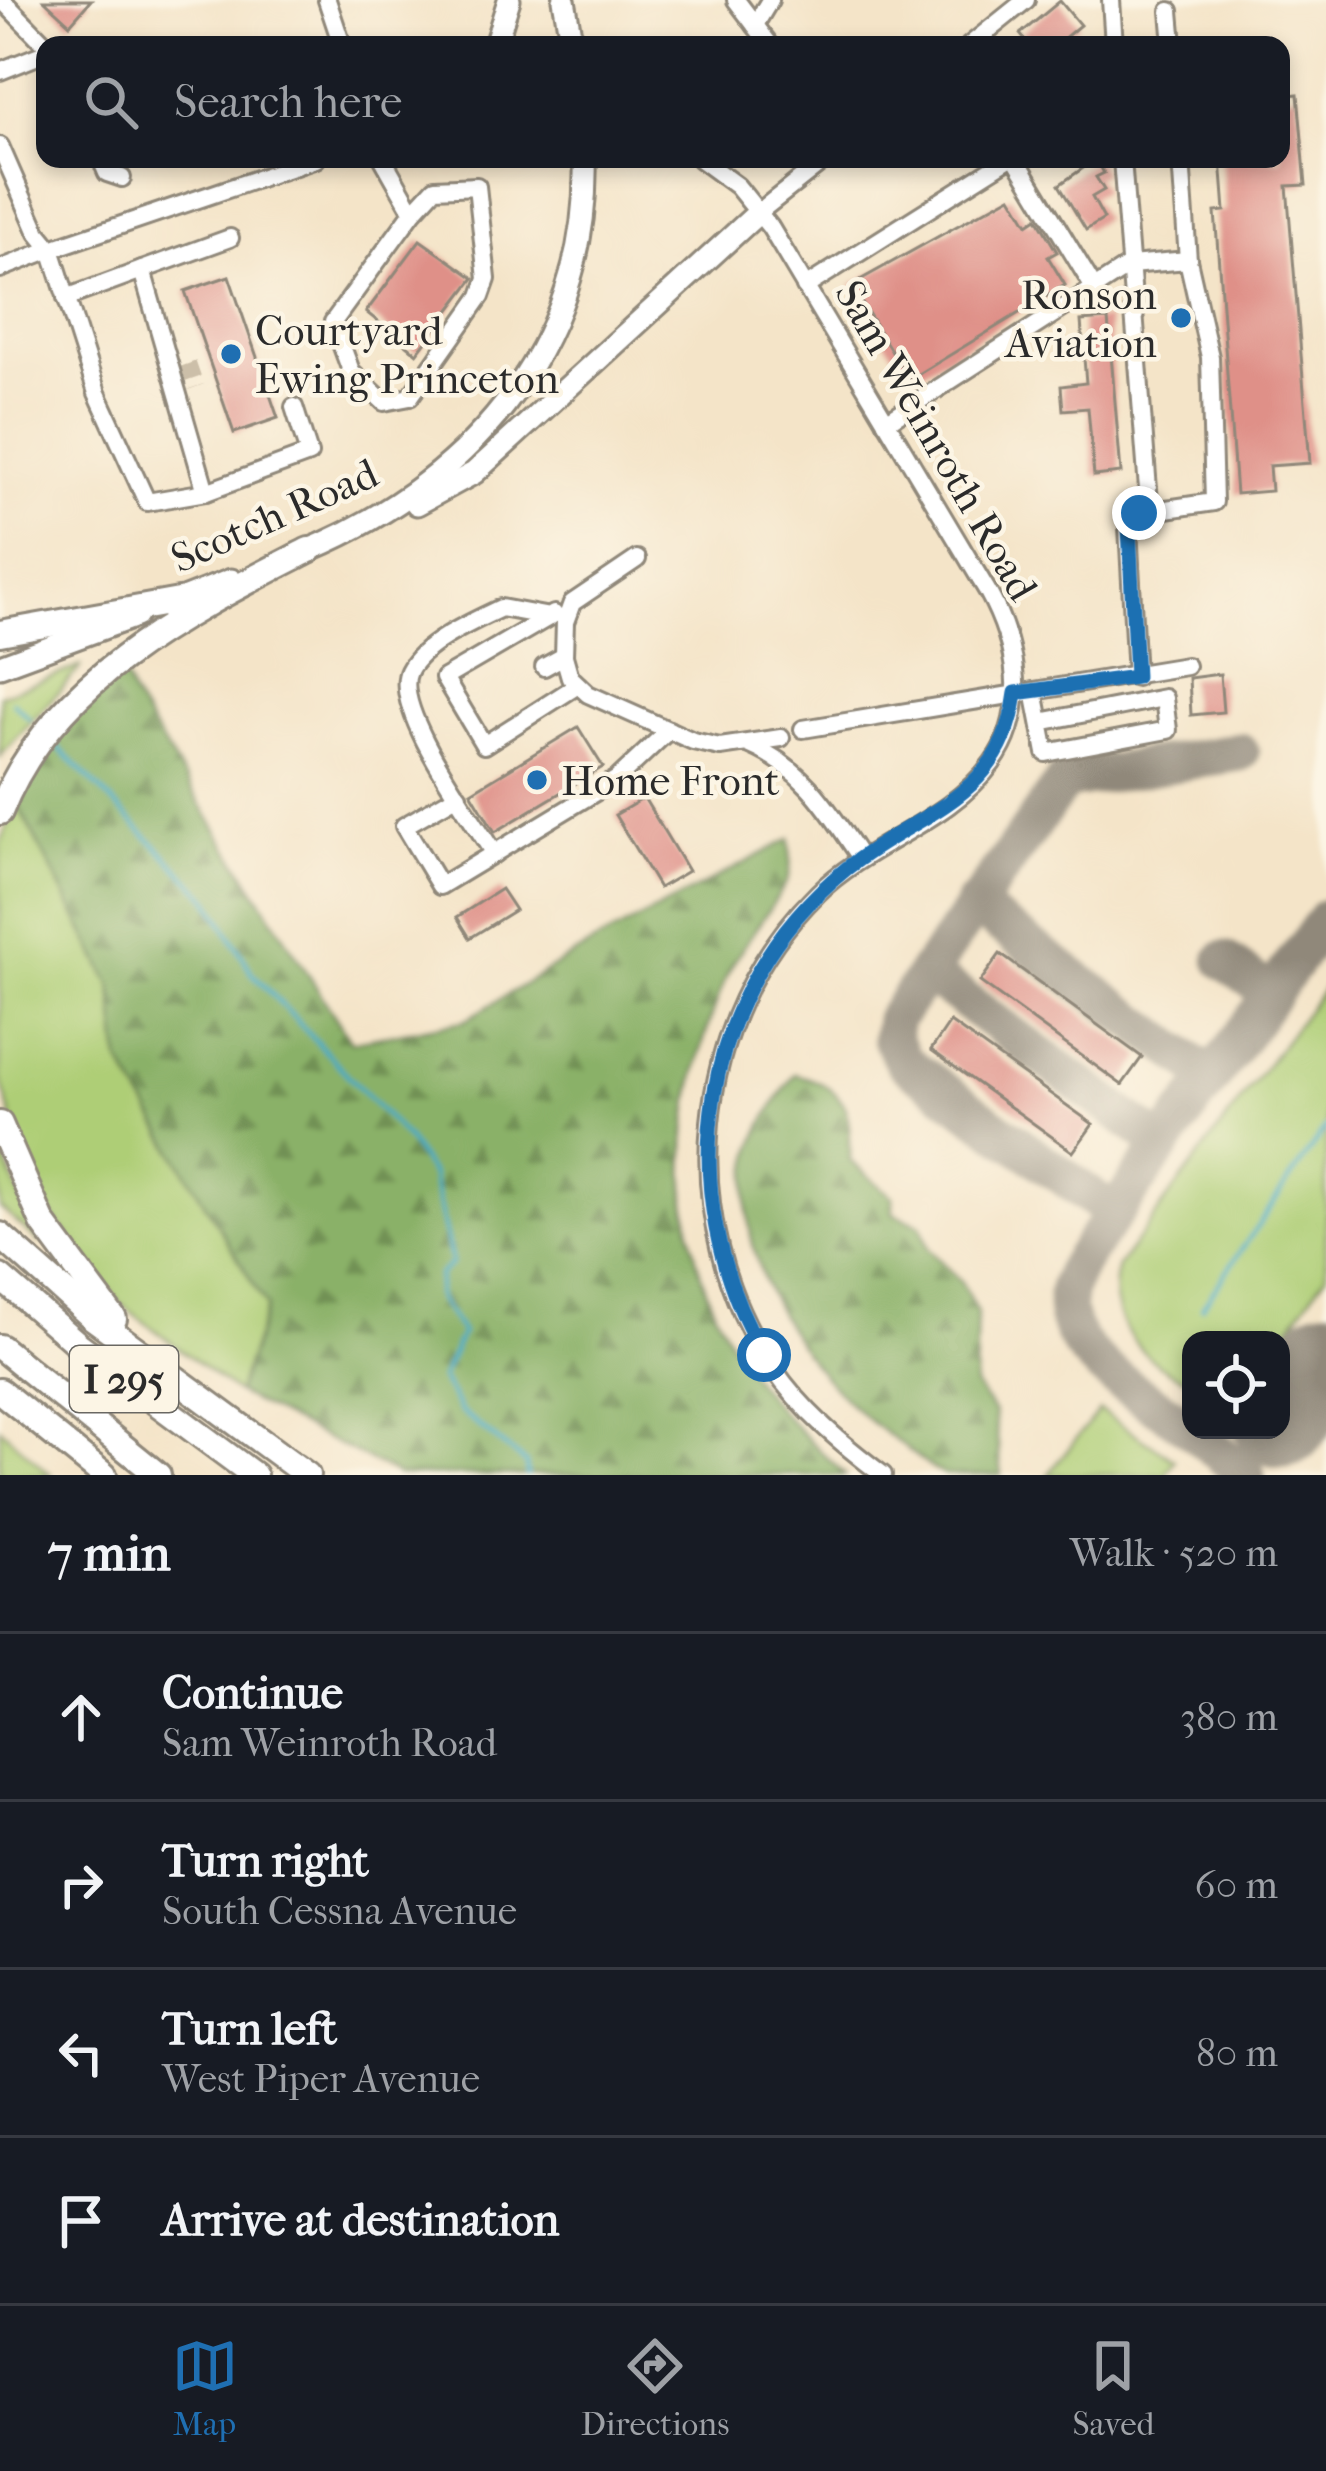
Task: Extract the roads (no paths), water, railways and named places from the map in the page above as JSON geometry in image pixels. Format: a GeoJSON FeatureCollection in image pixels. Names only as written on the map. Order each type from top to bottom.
{"type":"FeatureCollection","features":[{"type":"Feature","properties":{"kind":"highway"},"geometry":{"type":"LineString","coordinates":[[0,812],[40,738],[91,681],[236,588],[309,550]]}},
{"type":"Feature","properties":{"kind":"highway"},"geometry":{"type":"LineString","coordinates":[[0,633],[178,601]]}},
{"type":"Feature","properties":{"kind":"highway"},"geometry":{"type":"LineString","coordinates":[[0,1124],[32,1204],[79,1277],[113,1319],[190,1390]]}},
{"type":"Feature","properties":{"kind":"highway"},"geometry":{"type":"LineString","coordinates":[[0,1234],[92,1317],[307,1475]]}},
{"type":"Feature","properties":{"kind":"highway","name":"I 295"},"geometry":{"type":"LineString","coordinates":[[0,1276],[80,1346],[254,1475]]}},
{"type":"Feature","properties":{"kind":"highway","name":"I 295"},"geometry":{"type":"LineString","coordinates":[[0,1347],[158,1475]]}},
{"type":"Feature","properties":{"kind":"highway"},"geometry":{"type":"LineString","coordinates":[[0,1390],[104,1475]]}},
{"type":"Feature","properties":{"kind":"main road"},"geometry":{"type":"LineString","coordinates":[[498,36],[509,0]]}},
{"type":"Feature","properties":{"kind":"main road"},"geometry":{"type":"LineString","coordinates":[[563,0],[570,36]]}},
{"type":"Feature","properties":{"kind":"main road","name":"Scotch Road"},"geometry":{"type":"LineString","coordinates":[[0,666],[309,550],[372,522],[450,467],[525,376],[570,274],[584,206],[585,168]]}},
{"type":"Feature","properties":{"kind":"main road"},"geometry":{"type":"LineString","coordinates":[[372,522],[475,473],[759,212]]}},
{"type":"Feature","properties":{"kind":"street"},"geometry":{"type":"LineString","coordinates":[[2,0],[36,39]]}},
{"type":"Feature","properties":{"kind":"street"},"geometry":{"type":"LineString","coordinates":[[327,0],[339,36]]}},
{"type":"Feature","properties":{"kind":"street"},"geometry":{"type":"LineString","coordinates":[[736,0],[763,36]]}},
{"type":"Feature","properties":{"kind":"street"},"geometry":{"type":"LineString","coordinates":[[755,25],[770,0]]}},
{"type":"Feature","properties":{"kind":"street"},"geometry":{"type":"LineString","coordinates":[[979,36],[1006,7],[1027,0]]}},
{"type":"Feature","properties":{"kind":"street"},"geometry":{"type":"LineString","coordinates":[[1111,0],[1113,36]]}},
{"type":"Feature","properties":{"kind":"street"},"geometry":{"type":"LineString","coordinates":[[1170,11],[1172,36]]}},
{"type":"Feature","properties":{"kind":"street"},"geometry":{"type":"LineString","coordinates":[[0,71],[36,53]]}},
{"type":"Feature","properties":{"kind":"street"},"geometry":{"type":"LineString","coordinates":[[0,146],[38,233],[51,250],[97,393],[147,502],[206,492],[308,454],[294,406]]}},
{"type":"Feature","properties":{"kind":"street"},"geometry":{"type":"LineString","coordinates":[[105,168],[122,178]]}},
{"type":"Feature","properties":{"kind":"street"},"geometry":{"type":"LineString","coordinates":[[0,268],[290,168]]}},
{"type":"Feature","properties":{"kind":"street"},"geometry":{"type":"LineString","coordinates":[[388,168],[412,212]]}},
{"type":"Feature","properties":{"kind":"street","name":"Sam Weinroth Road"},"geometry":{"type":"LineString","coordinates":[[712,168],[737,186],[759,212],[886,422],[1007,626],[1025,692],[995,760],[963,796],[861,858],[794,918],[751,980],[724,1044],[707,1151],[722,1262],[754,1339],[807,1410],[884,1475]]}},
{"type":"Feature","properties":{"kind":"street"},"geometry":{"type":"LineString","coordinates":[[759,212],[815,168]]}},
{"type":"Feature","properties":{"kind":"street"},"geometry":{"type":"LineString","coordinates":[[805,287],[997,168]]}},
{"type":"Feature","properties":{"kind":"street"},"geometry":{"type":"LineString","coordinates":[[1018,168],[1094,288]]}},
{"type":"Feature","properties":{"kind":"street"},"geometry":{"type":"LineString","coordinates":[[1123,168],[1149,502],[1129,526],[1136,677]]}},
{"type":"Feature","properties":{"kind":"street"},"geometry":{"type":"LineString","coordinates":[[1139,513],[1214,502],[1210,357],[1188,260],[1182,168]]}},
{"type":"Feature","properties":{"kind":"street"},"geometry":{"type":"LineString","coordinates":[[477,186],[487,279],[482,296],[410,397],[385,402],[351,371],[334,322],[412,212],[435,188],[477,186]]}},
{"type":"Feature","properties":{"kind":"street"},"geometry":{"type":"LineString","coordinates":[[66,298],[230,238]]}},
{"type":"Feature","properties":{"kind":"street"},"geometry":{"type":"LineString","coordinates":[[886,422],[1130,265],[1188,260]]}},
{"type":"Feature","properties":{"kind":"street"},"geometry":{"type":"LineString","coordinates":[[142,270],[206,492]]}},
{"type":"Feature","properties":{"kind":"street"},"geometry":{"type":"LineString","coordinates":[[166,362],[188,364]]}},
{"type":"Feature","properties":{"kind":"street"},"geometry":{"type":"LineString","coordinates":[[178,402],[196,387]]}},
{"type":"Feature","properties":{"kind":"street"},"geometry":{"type":"LineString","coordinates":[[578,685],[484,745],[444,678],[550,617],[637,559]]}},
{"type":"Feature","properties":{"kind":"street"},"geometry":{"type":"LineString","coordinates":[[572,603],[565,622],[564,656],[578,685],[669,730],[720,747],[781,738]]}},
{"type":"Feature","properties":{"kind":"street"},"geometry":{"type":"LineString","coordinates":[[494,854],[409,710],[409,672],[430,650],[501,608],[550,617]]}},
{"type":"Feature","properties":{"kind":"street"},"geometry":{"type":"LineString","coordinates":[[544,667],[564,656]]}},
{"type":"Feature","properties":{"kind":"street"},"geometry":{"type":"LineString","coordinates":[[803,729],[1186,666]]}},
{"type":"Feature","properties":{"kind":"street"},"geometry":{"type":"LineString","coordinates":[[1025,692],[1040,722],[1046,753],[1168,730],[1160,672]]}},
{"type":"Feature","properties":{"kind":"street"},"geometry":{"type":"LineString","coordinates":[[1040,722],[1164,698]]}},
{"type":"Feature","properties":{"kind":"street"},"geometry":{"type":"LineString","coordinates":[[458,795],[404,826],[440,886],[617,779],[669,730]]}},
{"type":"Feature","properties":{"kind":"street"},"geometry":{"type":"LineString","coordinates":[[750,745],[783,761],[812,787],[861,858]]}},
{"type":"Feature","properties":{"kind":"waterway"},"geometry":{"type":"LineString","coordinates":[[13,702],[29,718]]}},
{"type":"Feature","properties":{"kind":"waterway"},"geometry":{"type":"LineString","coordinates":[[55,744],[208,898],[252,973],[406,1137],[432,1176],[452,1263],[439,1275],[437,1297],[462,1333],[441,1378],[461,1412],[526,1463],[527,1475]]}},
{"type":"Feature","properties":{"kind":"waterway"},"geometry":{"type":"LineString","coordinates":[[1202,1307],[1326,1127]]}},
{"type":"Feature","properties":{"kind":"tunnel"},"geometry":{"type":"LineString","coordinates":[[188,364],[196,387]]}},
{"type":"Feature","properties":{"kind":"place","name":"Ronson Aviation"},"geometry":{"type":"Point","coordinates":[1181,318]}},
{"type":"Feature","properties":{"kind":"place","name":"Courtyard Ewing Princeton"},"geometry":{"type":"Point","coordinates":[231,354]}},
{"type":"Feature","properties":{"kind":"place","name":"Home Front"},"geometry":{"type":"Point","coordinates":[537,780]}}]}
